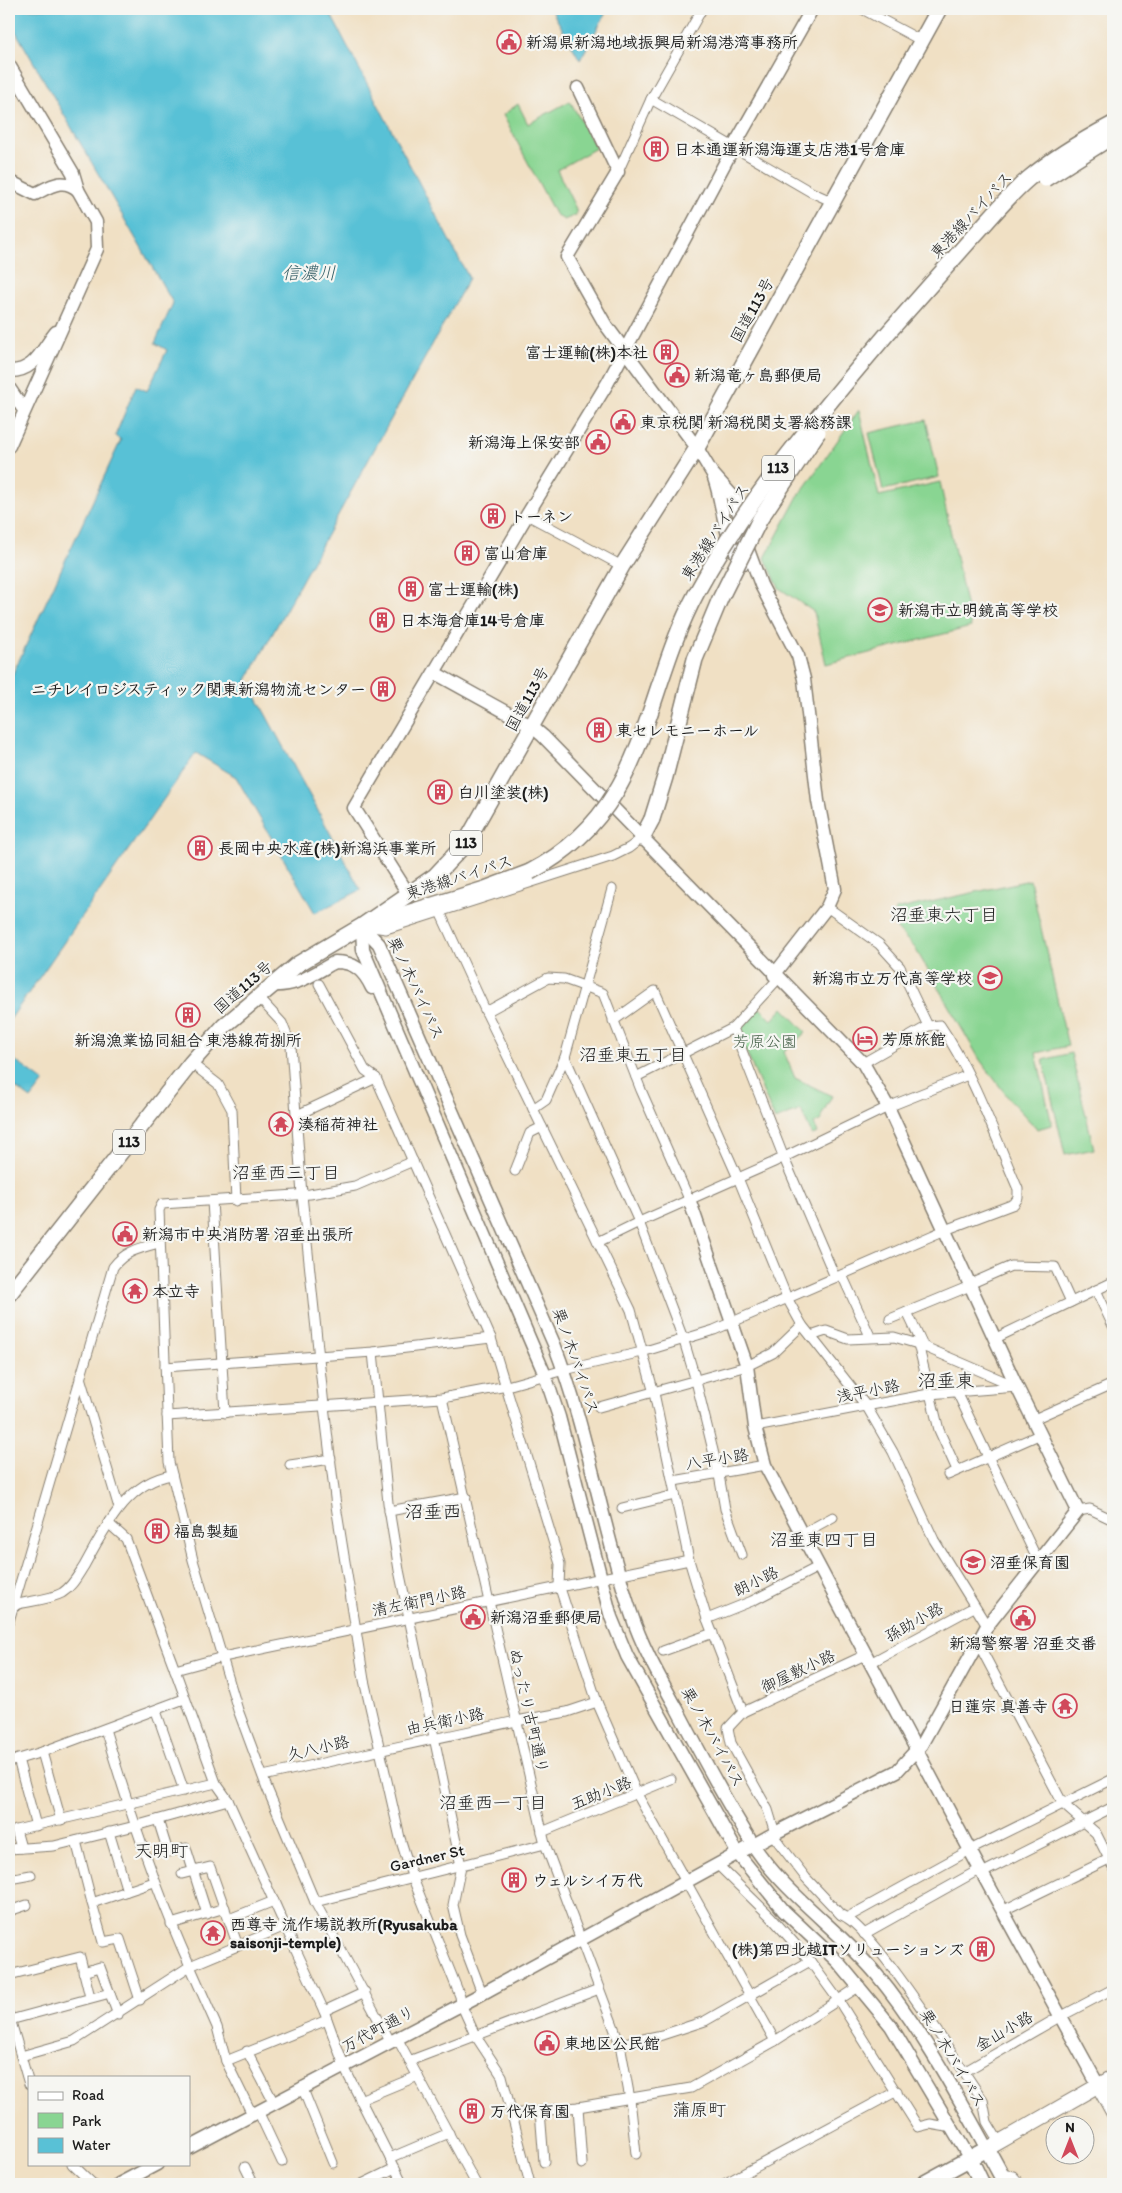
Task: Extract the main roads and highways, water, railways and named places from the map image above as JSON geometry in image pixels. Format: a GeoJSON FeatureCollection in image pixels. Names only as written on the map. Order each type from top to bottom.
{"type":"FeatureCollection","features":[{"type":"Feature","properties":{"kind":"highway","name":"国道113号"},"geometry":{"type":"LineString","coordinates":[[9,1294],[191,1063],[224,1026],[298,964],[362,926],[435,876],[465,844],[622,566],[697,448],[831,201],[939,9]]}},
{"type":"Feature","properties":{"kind":"highway","name":"東港線バイパス"},"geometry":{"type":"LineString","coordinates":[[362,926],[530,872],[553,859],[579,839],[616,793],[638,751],[689,607],[709,572],[783,460],[914,303],[1009,198],[1026,181],[1064,152],[1113,124]]}},
{"type":"Feature","properties":{"kind":"highway","name":"東港線バイパス"},"geometry":{"type":"LineString","coordinates":[[642,838],[652,819],[665,777],[695,659],[729,581],[760,519],[793,466],[825,421],[919,309],[1017,202],[1052,173],[1113,136]]}},
{"type":"Feature","properties":{"kind":"highway"},"geometry":{"type":"LineString","coordinates":[[923,2184],[993,2145]]}},
{"type":"Feature","properties":{"kind":"highway","name":"栗ノ木バイパス"},"geometry":{"type":"LineString","coordinates":[[993,2145],[1003,2179]]}},
{"type":"Feature","properties":{"kind":"highway","name":"栗ノ木バイパス"},"geometry":{"type":"LineString","coordinates":[[970,2158],[982,2184]]}},
{"type":"Feature","properties":{"kind":"main road"},"geometry":{"type":"LineString","coordinates":[[993,2145],[1113,2077]]}},
{"type":"Feature","properties":{"kind":"main road"},"geometry":{"type":"LineString","coordinates":[[1098,2085],[1113,2112]]}},
{"type":"Feature","properties":{"kind":"water","name":"信濃川"},"geometry":{"type":"Polygon","coordinates":[[[9,9],[328,9],[469,278],[247,680],[361,890],[315,913],[236,777],[196,753],[9,1021],[9,682],[121,440],[115,436],[136,386],[147,391],[167,350],[155,343],[173,303],[9,20],[9,9]]]}},
{"type":"Feature","properties":{"kind":"water"},"geometry":{"type":"Polygon","coordinates":[[[551,9],[608,9],[580,60],[551,9]]]}},
{"type":"Feature","properties":{"kind":"water"},"geometry":{"type":"Polygon","coordinates":[[[9,1056],[44,1082],[31,1099],[9,1083],[9,1056]]]}},
{"type":"Feature","properties":{"kind":"place","name":"新潟県新潟地域振興局新潟港湾事務所"},"geometry":{"type":"Point","coordinates":[509,42]}},
{"type":"Feature","properties":{"kind":"place","name":"日本通運新潟海運支店港1号倉庫"},"geometry":{"type":"Point","coordinates":[656,149]}},
{"type":"Feature","properties":{"kind":"place","name":"富士運輸(株)本社"},"geometry":{"type":"Point","coordinates":[666,352]}},
{"type":"Feature","properties":{"kind":"place","name":"新潟竜ヶ島郵便局"},"geometry":{"type":"Point","coordinates":[677,375]}},
{"type":"Feature","properties":{"kind":"place","name":"東京税関 新潟税関支署総務課"},"geometry":{"type":"Point","coordinates":[623,422]}},
{"type":"Feature","properties":{"kind":"place","name":"新潟海上保安部"},"geometry":{"type":"Point","coordinates":[598,442]}},
{"type":"Feature","properties":{"kind":"place","name":"トーネン"},"geometry":{"type":"Point","coordinates":[493,516]}},
{"type":"Feature","properties":{"kind":"place","name":"富山倉庫"},"geometry":{"type":"Point","coordinates":[467,553]}},
{"type":"Feature","properties":{"kind":"place","name":"富士運輸(株)"},"geometry":{"type":"Point","coordinates":[411,589]}},
{"type":"Feature","properties":{"kind":"place","name":"新潟市立明鏡高等学校"},"geometry":{"type":"Point","coordinates":[880,610]}},
{"type":"Feature","properties":{"kind":"place","name":"日本海倉庫14号倉庫"},"geometry":{"type":"Point","coordinates":[382,620]}},
{"type":"Feature","properties":{"kind":"place","name":"ニチレイロジスティック関東新潟物流センター"},"geometry":{"type":"Point","coordinates":[383,689]}},
{"type":"Feature","properties":{"kind":"place","name":"東セレモニーホール"},"geometry":{"type":"Point","coordinates":[599,730]}},
{"type":"Feature","properties":{"kind":"place","name":"白川塗装(株)"},"geometry":{"type":"Point","coordinates":[440,792]}},
{"type":"Feature","properties":{"kind":"place","name":"長岡中央水産(株)新潟浜事業所"},"geometry":{"type":"Point","coordinates":[200,848]}},
{"type":"Feature","properties":{"kind":"place","name":"新潟市立万代高等学校"},"geometry":{"type":"Point","coordinates":[990,978]}},
{"type":"Feature","properties":{"kind":"place","name":"新潟漁業協同組合 東港線荷捌所"},"geometry":{"type":"Point","coordinates":[188,1015]}},
{"type":"Feature","properties":{"kind":"place","name":"芳原旅館"},"geometry":{"type":"Point","coordinates":[865,1039]}},
{"type":"Feature","properties":{"kind":"place","name":"湊稲荷神社"},"geometry":{"type":"Point","coordinates":[281,1124]}},
{"type":"Feature","properties":{"kind":"place","name":"新潟市中央消防署 沼垂出張所"},"geometry":{"type":"Point","coordinates":[125,1234]}},
{"type":"Feature","properties":{"kind":"place","name":"本立寺"},"geometry":{"type":"Point","coordinates":[135,1291]}},
{"type":"Feature","properties":{"kind":"place","name":"福島製麺"},"geometry":{"type":"Point","coordinates":[157,1531]}},
{"type":"Feature","properties":{"kind":"place","name":"沼垂保育園"},"geometry":{"type":"Point","coordinates":[973,1562]}},
{"type":"Feature","properties":{"kind":"place","name":"新潟沼垂郵便局"},"geometry":{"type":"Point","coordinates":[473,1617]}},
{"type":"Feature","properties":{"kind":"place","name":"新潟警察署 沼垂交番"},"geometry":{"type":"Point","coordinates":[1023,1618]}},
{"type":"Feature","properties":{"kind":"place","name":"日蓮宗 真善寺"},"geometry":{"type":"Point","coordinates":[1065,1706]}},
{"type":"Feature","properties":{"kind":"place","name":"ウェルシイ万代"},"geometry":{"type":"Point","coordinates":[514,1880]}},
{"type":"Feature","properties":{"kind":"place","name":"西尊寺 流作場説教所(Ryusakuba saisonji-temple)"},"geometry":{"type":"Point","coordinates":[213,1933]}},
{"type":"Feature","properties":{"kind":"place","name":"(株)第四北越ITソリューションズ"},"geometry":{"type":"Point","coordinates":[982,1949]}},
{"type":"Feature","properties":{"kind":"place","name":"東地区公民館"},"geometry":{"type":"Point","coordinates":[547,2043]}},
{"type":"Feature","properties":{"kind":"place","name":"万代保育園"},"geometry":{"type":"Point","coordinates":[472,2111]}},
{"type":"Feature","properties":{"kind":"district","name":"沼垂東六丁目"},"geometry":{"type":"Point","coordinates":[944,915]}},
{"type":"Feature","properties":{"kind":"district","name":"沼垂東五丁目"},"geometry":{"type":"Point","coordinates":[633,1055]}},
{"type":"Feature","properties":{"kind":"district","name":"沼垂西三丁目"},"geometry":{"type":"Point","coordinates":[286,1173]}},
{"type":"Feature","properties":{"kind":"district","name":"沼垂東"},"geometry":{"type":"Point","coordinates":[946,1380]}},
{"type":"Feature","properties":{"kind":"district","name":"沼垂西"},"geometry":{"type":"Point","coordinates":[433,1511]}},
{"type":"Feature","properties":{"kind":"district","name":"沼垂東四丁目"},"geometry":{"type":"Point","coordinates":[824,1540]}},
{"type":"Feature","properties":{"kind":"district","name":"沼垂西一丁目"},"geometry":{"type":"Point","coordinates":[493,1803]}},
{"type":"Feature","properties":{"kind":"district","name":"天明町"},"geometry":{"type":"Point","coordinates":[161,1851]}},
{"type":"Feature","properties":{"kind":"district","name":"蒲原町"},"geometry":{"type":"Point","coordinates":[699,2110]}},
{"type":"Feature","properties":{"kind":"park label","name":"芳原公園"},"geometry":{"type":"Point","coordinates":[765,1041]}}]}
